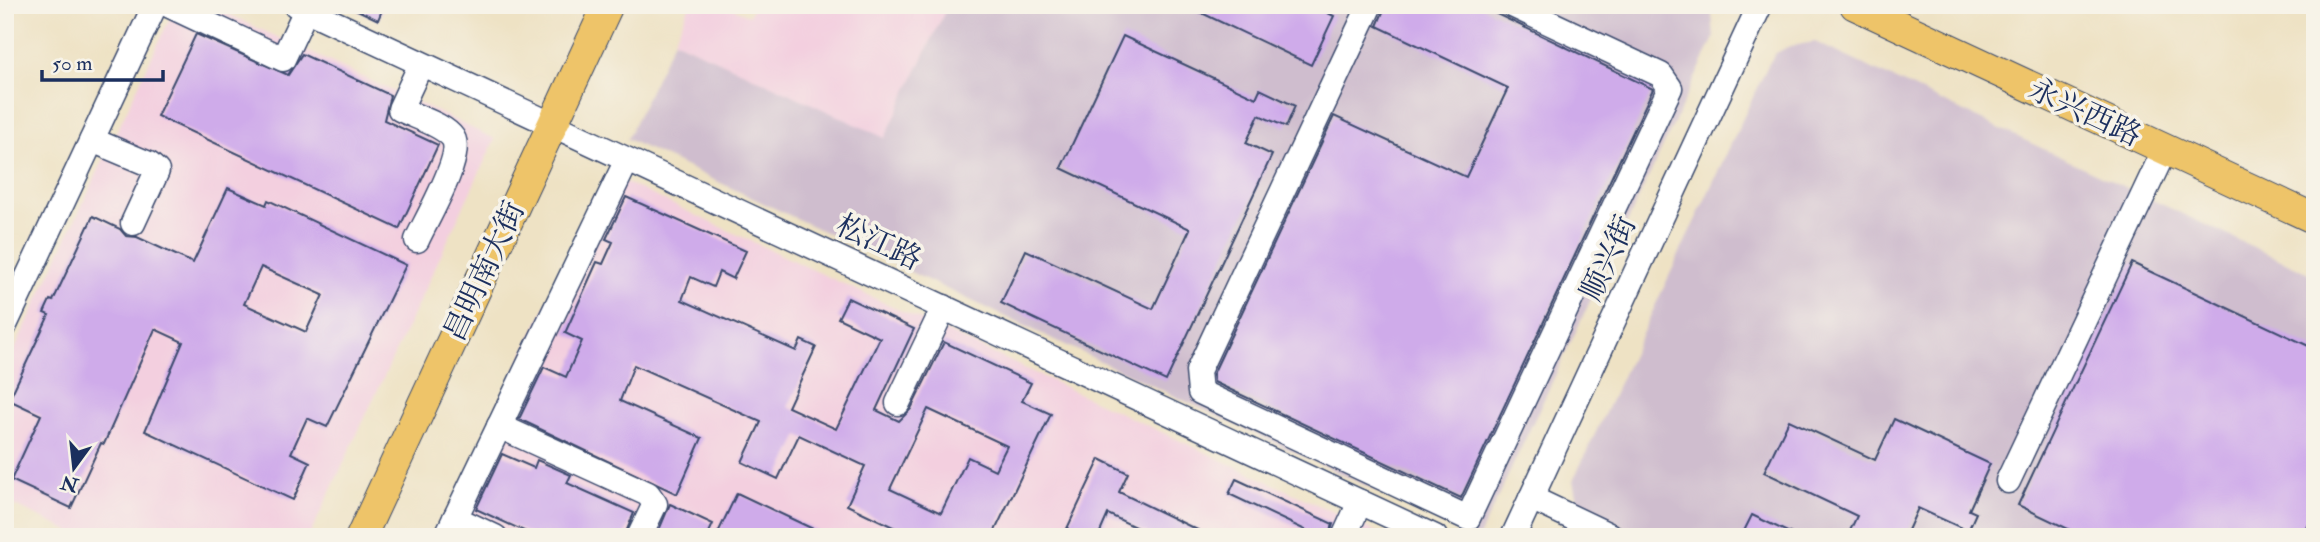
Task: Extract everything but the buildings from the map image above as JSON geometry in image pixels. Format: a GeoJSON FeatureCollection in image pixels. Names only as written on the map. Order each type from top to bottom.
{"type":"FeatureCollection","features":[{"type":"Feature","properties":{"kind":"main road","name":"昌明南大街"},"geometry":{"type":"LineString","coordinates":[[381,537],[561,129],[608,5]]}},
{"type":"Feature","properties":{"kind":"main road","name":"昌明南大街"},"geometry":{"type":"LineString","coordinates":[[360,537],[561,129],[629,5]]}},
{"type":"Feature","properties":{"kind":"main road","name":"永兴西路"},"geometry":{"type":"LineString","coordinates":[[1855,5],[2315,219]]}},
{"type":"Feature","properties":{"kind":"main road","name":"永兴西路"},"geometry":{"type":"LineString","coordinates":[[1902,5],[2315,198]]}},
{"type":"Feature","properties":{"kind":"street"},"geometry":{"type":"LineString","coordinates":[[5,325],[155,5]]}},
{"type":"Feature","properties":{"kind":"street"},"geometry":{"type":"LineString","coordinates":[[168,5],[283,59],[301,8]]}},
{"type":"Feature","properties":{"kind":"street"},"geometry":{"type":"LineString","coordinates":[[1370,5],[1198,371],[1200,392],[1468,518],[1670,88],[1661,75],[1520,7]]}},
{"type":"Feature","properties":{"kind":"street","name":"顺兴街"},"geometry":{"type":"LineString","coordinates":[[1513,537],[1760,5]]}},
{"type":"Feature","properties":{"kind":"street","name":"松江路"},"geometry":{"type":"LineString","coordinates":[[301,8],[1435,537]]}},
{"type":"Feature","properties":{"kind":"street"},"geometry":{"type":"LineString","coordinates":[[417,240],[456,156],[454,140],[446,131],[400,109],[421,64]]}},
{"type":"Feature","properties":{"kind":"street"},"geometry":{"type":"LineString","coordinates":[[92,140],[149,164],[157,171],[133,223]]}},
{"type":"Feature","properties":{"kind":"street"},"geometry":{"type":"LineString","coordinates":[[2008,481],[2165,149]]}},
{"type":"Feature","properties":{"kind":"street"},"geometry":{"type":"LineString","coordinates":[[495,537],[450,528],[627,160]]}},
{"type":"Feature","properties":{"kind":"street"},"geometry":{"type":"LineString","coordinates":[[898,402],[944,307]]}},
{"type":"Feature","properties":{"kind":"street"},"geometry":{"type":"LineString","coordinates":[[499,426],[648,494],[655,503],[639,537]]}},
{"type":"Feature","properties":{"kind":"street"},"geometry":{"type":"LineString","coordinates":[[1531,498],[1612,537]]}},
{"type":"Feature","properties":{"kind":"street"},"geometry":{"type":"LineString","coordinates":[[1344,537],[1360,502]]}},
{"type":"Feature","properties":{"kind":"shaded area"},"geometry":{"type":"Polygon","coordinates":[[[176,5],[209,5],[495,139],[309,537],[82,537],[5,501],[5,370],[176,5]]]}},
{"type":"Feature","properties":{"kind":"shaded area"},"geometry":{"type":"Polygon","coordinates":[[[690,5],[726,5],[749,16],[754,5],[948,5],[885,139],[674,40],[690,5]]]}},
{"type":"Feature","properties":{"kind":"shaded area"},"geometry":{"type":"Polygon","coordinates":[[[948,5],[1707,5],[1712,14],[1714,38],[1479,537],[1475,537],[627,139],[674,40],[885,138],[948,5]]]}},
{"type":"Feature","properties":{"kind":"shaded area"},"geometry":{"type":"Polygon","coordinates":[[[1815,42],[2315,276],[2315,537],[1646,537],[1578,505],[1573,481],[1768,65],[1776,53],[1790,46],[1815,42]]]}},
{"type":"Feature","properties":{"kind":"shaded area"},"geometry":{"type":"Polygon","coordinates":[[[607,174],[1387,537],[438,537],[607,174]]]}}]}
